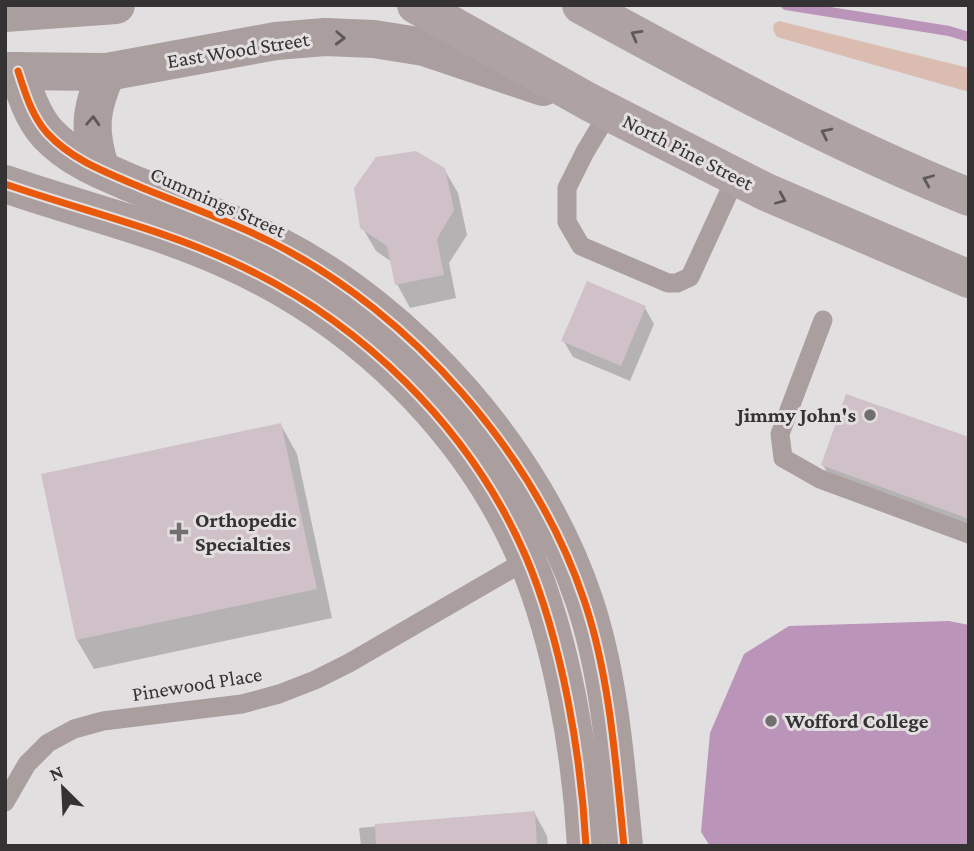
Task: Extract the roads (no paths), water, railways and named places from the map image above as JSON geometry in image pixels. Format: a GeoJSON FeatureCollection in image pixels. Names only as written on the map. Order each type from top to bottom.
{"type":"FeatureCollection","features":[{"type":"Feature","properties":{"kind":"highway","name":"North Pine Street"},"geometry":{"type":"LineString","coordinates":[[416,5],[599,107],[766,192],[969,279]]}},
{"type":"Feature","properties":{"kind":"highway"},"geometry":{"type":"LineString","coordinates":[[581,5],[780,111],[888,163],[969,197]]}},
{"type":"Feature","properties":{"kind":"street"},"geometry":{"type":"LineString","coordinates":[[5,13],[116,5]]}},
{"type":"Feature","properties":{"kind":"street","name":"East Wood Street"},"geometry":{"type":"LineString","coordinates":[[12,71],[107,72],[276,41],[326,37],[374,39],[424,47],[599,107]]}},
{"type":"Feature","properties":{"kind":"street","name":"Cummings Street"},"geometry":{"type":"LineString","coordinates":[[12,71],[46,132],[71,155],[274,243],[332,277],[389,321],[437,365],[489,426],[536,493],[559,539],[585,602],[601,668],[617,773],[624,846]]}},
{"type":"Feature","properties":{"kind":"street"},"geometry":{"type":"LineString","coordinates":[[101,170],[93,146],[91,121],[96,96],[107,72]]}},
{"type":"Feature","properties":{"kind":"street"},"geometry":{"type":"LineString","coordinates":[[11,179],[230,261],[292,293],[348,332],[400,377],[441,420],[483,477],[527,560],[547,619],[563,680],[579,766],[586,846]]}},
{"type":"Feature","properties":{"kind":"lane"},"geometry":{"type":"LineString","coordinates":[[599,107],[584,152],[567,188],[567,222],[581,246],[668,283],[677,283],[690,277],[736,177]]}},
{"type":"Feature","properties":{"kind":"lane"},"geometry":{"type":"LineString","coordinates":[[823,320],[780,434],[783,458],[820,479],[969,534]]}},
{"type":"Feature","properties":{"kind":"lane","name":"Pinewood Place"},"geometry":{"type":"LineString","coordinates":[[5,802],[27,764],[48,743],[74,729],[103,721],[242,704],[279,694],[349,663],[559,539]]}},
{"type":"Feature","properties":{"kind":"waterway"},"geometry":{"type":"LineString","coordinates":[[786,5],[949,31],[969,37]]}},
{"type":"Feature","properties":{"kind":"place","name":"Jimmy John's"},"geometry":{"type":"Point","coordinates":[870,415]}},
{"type":"Feature","properties":{"kind":"place","name":"Orthopedic Specialties"},"geometry":{"type":"Point","coordinates":[179,532]}},
{"type":"Feature","properties":{"kind":"place","name":"Wofford College"},"geometry":{"type":"Point","coordinates":[771,721]}}]}
